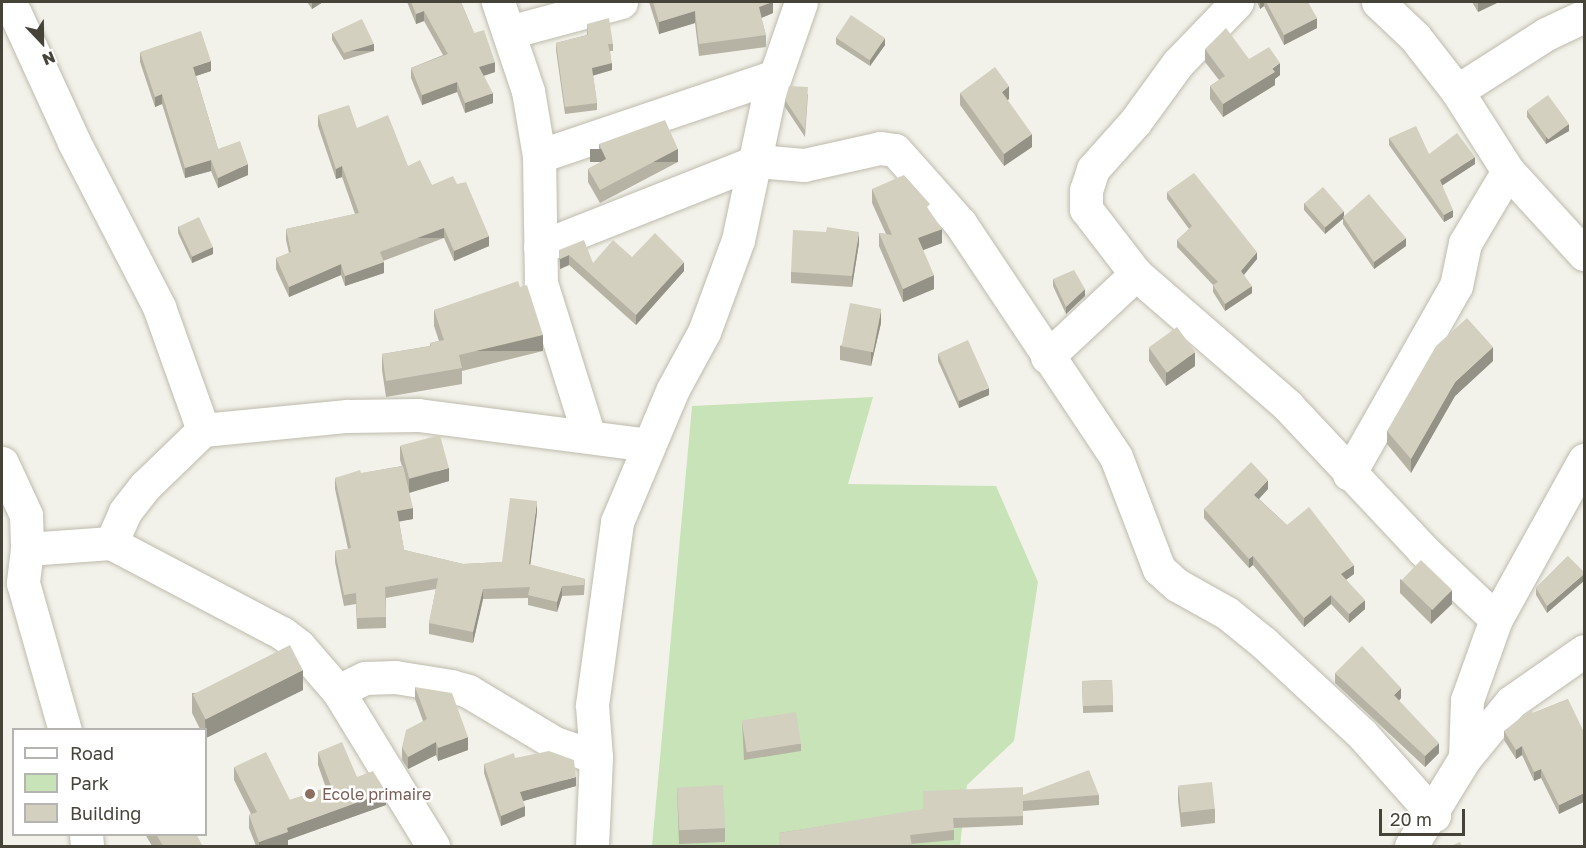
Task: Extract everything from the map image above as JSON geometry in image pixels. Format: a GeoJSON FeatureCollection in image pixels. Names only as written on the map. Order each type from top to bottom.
{"type":"FeatureCollection","features":[{"type":"Feature","properties":{"kind":"street"},"geometry":{"type":"LineString","coordinates":[[498,2],[528,91],[539,156],[541,283],[589,436]]}},
{"type":"Feature","properties":{"kind":"street"},"geometry":{"type":"LineString","coordinates":[[509,32],[621,2]]}},
{"type":"Feature","properties":{"kind":"street"},"geometry":{"type":"LineString","coordinates":[[592,846],[596,757],[592,705],[617,522],[648,445],[711,311],[738,240],[775,76],[801,2]]}},
{"type":"Feature","properties":{"kind":"street"},"geometry":{"type":"LineString","coordinates":[[1237,2],[1178,63],[1135,122],[1093,169],[1086,190],[1086,209],[1136,274],[1287,405],[1349,474],[1496,619]]}},
{"type":"Feature","properties":{"kind":"street"},"geometry":{"type":"LineString","coordinates":[[1378,2],[1415,37],[1456,91],[1508,171],[1584,254]]}},
{"type":"Feature","properties":{"kind":"street"},"geometry":{"type":"LineString","coordinates":[[15,11],[74,142],[159,308],[203,430]]}},
{"type":"Feature","properties":{"kind":"street"},"geometry":{"type":"LineString","coordinates":[[1456,91],[1546,34],[1584,16]]}},
{"type":"Feature","properties":{"kind":"street"},"geometry":{"type":"LineString","coordinates":[[539,156],[775,76]]}},
{"type":"Feature","properties":{"kind":"street"},"geometry":{"type":"LineString","coordinates":[[540,247],[757,161],[804,165],[880,148],[895,150],[960,223],[1047,357],[1116,457],[1159,569],[1177,585],[1227,613],[1264,643],[1361,733],[1434,815]]}},
{"type":"Feature","properties":{"kind":"street"},"geometry":{"type":"LineString","coordinates":[[1349,474],[1456,286],[1465,243],[1508,171]]}},
{"type":"Feature","properties":{"kind":"street"},"geometry":{"type":"LineString","coordinates":[[1047,357],[1136,274]]}},
{"type":"Feature","properties":{"kind":"street"},"geometry":{"type":"LineString","coordinates":[[111,543],[125,512],[145,486],[203,430],[324,418],[418,415],[648,445]]}},
{"type":"Feature","properties":{"kind":"street"},"geometry":{"type":"LineString","coordinates":[[1465,758],[1467,700],[1496,619],[1584,460]]}},
{"type":"Feature","properties":{"kind":"street"},"geometry":{"type":"LineString","coordinates":[[2,463],[26,515],[27,549],[23,583],[64,728]]}},
{"type":"Feature","properties":{"kind":"street"},"geometry":{"type":"LineString","coordinates":[[27,549],[111,543],[282,633],[299,646],[338,691],[433,846]]}},
{"type":"Feature","properties":{"kind":"street"},"geometry":{"type":"LineString","coordinates":[[1412,846],[1434,815],[1465,758],[1511,702],[1584,651]]}},
{"type":"Feature","properties":{"kind":"street"},"geometry":{"type":"LineString","coordinates":[[338,691],[365,678],[395,677],[451,686],[468,691],[555,743],[596,757]]}},
{"type":"Feature","properties":{"kind":"green space"},"geometry":{"type":"Polygon","coordinates":[[[873,397],[848,484],[996,486],[1038,582],[1014,741],[967,785],[960,846],[652,846],[692,406],[873,397]]]}},
{"type":"Feature","properties":{"kind":"building"},"geometry":{"type":"Polygon","coordinates":[[[411,2],[461,2],[474,33],[484,30],[495,62],[479,67],[493,93],[465,103],[457,82],[422,95],[411,68],[448,54],[424,11],[416,14],[411,2]]]}},
{"type":"Feature","properties":{"kind":"building"},"geometry":{"type":"Polygon","coordinates":[[[653,2],[772,2],[759,7],[766,35],[699,44],[695,11],[659,22],[653,2]]]}},
{"type":"Feature","properties":{"kind":"building"},"geometry":{"type":"Polygon","coordinates":[[[1266,2],[1308,2],[1317,18],[1284,35],[1266,2]]]}},
{"type":"Feature","properties":{"kind":"building"},"geometry":{"type":"Polygon","coordinates":[[[851,15],[885,38],[870,60],[836,37],[851,15]]]}},
{"type":"Feature","properties":{"kind":"building"},"geometry":{"type":"Polygon","coordinates":[[[609,18],[613,44],[608,44],[612,63],[592,68],[597,103],[565,107],[556,43],[588,35],[587,24],[609,18]]]}},
{"type":"Feature","properties":{"kind":"building"},"geometry":{"type":"Polygon","coordinates":[[[362,19],[374,44],[344,53],[332,33],[362,19]]]}},
{"type":"Feature","properties":{"kind":"building"},"geometry":{"type":"Polygon","coordinates":[[[1226,28],[1249,59],[1269,47],[1280,63],[1272,68],[1275,72],[1223,104],[1210,86],[1225,76],[1205,49],[1226,28]]]}},
{"type":"Feature","properties":{"kind":"building"},"geometry":{"type":"Polygon","coordinates":[[[201,31],[211,61],[193,67],[218,149],[240,141],[248,164],[218,178],[211,160],[185,168],[162,94],[155,97],[140,52],[201,31]]]}},
{"type":"Feature","properties":{"kind":"building"},"geometry":{"type":"Polygon","coordinates":[[[995,67],[1009,86],[1002,92],[1032,134],[1004,154],[960,93],[995,67]]]}},
{"type":"Feature","properties":{"kind":"building"},"geometry":{"type":"Polygon","coordinates":[[[789,86],[808,87],[805,130],[785,100],[789,86]]]}},
{"type":"Feature","properties":{"kind":"building"},"geometry":{"type":"Polygon","coordinates":[[[1548,95],[1569,124],[1548,139],[1527,110],[1548,95]]]}},
{"type":"Feature","properties":{"kind":"building"},"geometry":{"type":"Polygon","coordinates":[[[349,105],[357,128],[388,115],[408,166],[420,160],[432,185],[453,176],[457,184],[466,182],[489,236],[454,251],[444,228],[380,252],[384,262],[345,276],[341,264],[289,287],[276,258],[291,252],[286,229],[359,213],[342,166],[336,169],[318,115],[349,105]]]}},
{"type":"Feature","properties":{"kind":"building"},"geometry":{"type":"Polygon","coordinates":[[[665,120],[678,149],[600,190],[588,169],[606,159],[599,144],[665,120]]]}},
{"type":"Feature","properties":{"kind":"building"},"geometry":{"type":"Polygon","coordinates":[[[1416,126],[1429,154],[1457,133],[1475,157],[1440,180],[1453,210],[1444,215],[1389,138],[1416,126]]]}},
{"type":"Feature","properties":{"kind":"building"},"geometry":{"type":"Polygon","coordinates":[[[1194,173],[1257,252],[1241,271],[1252,286],[1225,304],[1213,285],[1218,282],[1177,240],[1192,226],[1167,192],[1194,173]]]}},
{"type":"Feature","properties":{"kind":"building"},"geometry":{"type":"Polygon","coordinates":[[[904,175],[930,204],[927,207],[942,229],[918,238],[934,275],[903,289],[879,233],[892,235],[872,189],[904,175]]]}},
{"type":"Feature","properties":{"kind":"building"},"geometry":{"type":"Polygon","coordinates":[[[1323,187],[1344,211],[1325,228],[1304,203],[1323,187]]]}},
{"type":"Feature","properties":{"kind":"building"},"geometry":{"type":"Polygon","coordinates":[[[1369,194],[1406,238],[1374,262],[1343,217],[1369,194]]]}},
{"type":"Feature","properties":{"kind":"building"},"geometry":{"type":"Polygon","coordinates":[[[199,217],[213,247],[192,257],[178,227],[199,217]]]}},
{"type":"Feature","properties":{"kind":"building"},"geometry":{"type":"Polygon","coordinates":[[[827,227],[859,232],[852,276],[791,272],[793,230],[826,232],[827,227]]]}},
{"type":"Feature","properties":{"kind":"building"},"geometry":{"type":"Polygon","coordinates":[[[655,233],[684,262],[636,315],[569,255],[560,259],[559,250],[584,240],[593,263],[613,240],[632,257],[655,233]]]}},
{"type":"Feature","properties":{"kind":"building"},"geometry":{"type":"Polygon","coordinates":[[[1074,270],[1085,289],[1066,307],[1053,279],[1074,270]]]}},
{"type":"Feature","properties":{"kind":"building"},"geometry":{"type":"Polygon","coordinates":[[[518,281],[520,287],[527,285],[543,335],[459,355],[462,368],[386,381],[382,354],[431,346],[430,343],[444,340],[434,310],[518,281]]]}},
{"type":"Feature","properties":{"kind":"building"},"geometry":{"type":"Polygon","coordinates":[[[850,303],[881,309],[873,352],[842,346],[850,303]]]}},
{"type":"Feature","properties":{"kind":"building"},"geometry":{"type":"Polygon","coordinates":[[[1467,318],[1493,347],[1455,382],[1411,459],[1387,431],[1436,346],[1467,318]]]}},
{"type":"Feature","properties":{"kind":"building"},"geometry":{"type":"Polygon","coordinates":[[[1177,327],[1195,352],[1167,373],[1149,348],[1177,327]]]}},
{"type":"Feature","properties":{"kind":"building"},"geometry":{"type":"Polygon","coordinates":[[[968,340],[989,388],[959,401],[938,353],[968,340]]]}},
{"type":"Feature","properties":{"kind":"building"},"geometry":{"type":"Polygon","coordinates":[[[440,435],[449,468],[409,478],[400,446],[440,435]]]}},
{"type":"Feature","properties":{"kind":"building"},"geometry":{"type":"Polygon","coordinates":[[[1251,462],[1268,480],[1254,495],[1287,525],[1309,507],[1354,565],[1341,574],[1365,600],[1349,614],[1331,595],[1304,618],[1253,556],[1249,559],[1204,509],[1251,462]]]}},
{"type":"Feature","properties":{"kind":"building"},"geometry":{"type":"Polygon","coordinates":[[[403,466],[413,508],[397,511],[404,550],[463,564],[502,562],[510,498],[537,501],[529,564],[585,579],[584,585],[562,586],[557,602],[528,595],[530,587],[483,589],[473,632],[429,623],[438,578],[385,587],[386,617],[357,618],[356,593],[344,595],[335,551],[351,548],[335,478],[360,470],[361,473],[403,466]]]}},
{"type":"Feature","properties":{"kind":"building"},"geometry":{"type":"Polygon","coordinates":[[[1568,556],[1584,574],[1547,606],[1536,588],[1568,556]]]}},
{"type":"Feature","properties":{"kind":"building"},"geometry":{"type":"Polygon","coordinates":[[[1421,560],[1452,590],[1432,610],[1402,580],[1421,560]]]}},
{"type":"Feature","properties":{"kind":"building"},"geometry":{"type":"Polygon","coordinates":[[[290,645],[303,670],[206,719],[193,694],[290,645]]]}},
{"type":"Feature","properties":{"kind":"building"},"geometry":{"type":"Polygon","coordinates":[[[1362,646],[1401,688],[1394,695],[1439,743],[1425,756],[1335,673],[1362,646]]]}},
{"type":"Feature","properties":{"kind":"building"},"geometry":{"type":"Polygon","coordinates":[[[1112,680],[1113,705],[1083,706],[1082,681],[1112,680]]]}},
{"type":"Feature","properties":{"kind":"building"},"geometry":{"type":"Polygon","coordinates":[[[415,687],[452,693],[468,737],[438,748],[436,742],[408,757],[402,747],[406,730],[427,719],[415,687]]]}},
{"type":"Feature","properties":{"kind":"building"},"geometry":{"type":"Polygon","coordinates":[[[1568,699],[1584,732],[1584,793],[1559,805],[1541,769],[1534,772],[1522,746],[1516,750],[1504,731],[1531,709],[1533,713],[1568,699]]]}},
{"type":"Feature","properties":{"kind":"building"},"geometry":{"type":"Polygon","coordinates":[[[796,712],[801,744],[747,752],[742,721],[796,712]]]}},
{"type":"Feature","properties":{"kind":"building"},"geometry":{"type":"Polygon","coordinates":[[[342,742],[357,777],[373,771],[386,792],[287,828],[288,832],[259,842],[249,815],[257,812],[234,767],[266,752],[290,800],[331,786],[318,752],[342,742]]]}},
{"type":"Feature","properties":{"kind":"building"},"geometry":{"type":"Polygon","coordinates":[[[549,751],[574,760],[576,777],[520,792],[525,806],[501,816],[484,764],[514,753],[515,758],[549,751]]]}},
{"type":"Feature","properties":{"kind":"building"},"geometry":{"type":"Polygon","coordinates":[[[1089,770],[1099,795],[1023,801],[1023,816],[953,818],[954,830],[910,835],[912,846],[779,846],[779,833],[923,809],[923,791],[1023,787],[1023,795],[1089,770]]]}},
{"type":"Feature","properties":{"kind":"building"},"geometry":{"type":"Polygon","coordinates":[[[1212,782],[1215,809],[1181,812],[1178,786],[1212,782]]]}},
{"type":"Feature","properties":{"kind":"building"},"geometry":{"type":"Polygon","coordinates":[[[723,785],[725,828],[679,830],[677,787],[723,785]]]}},
{"type":"Feature","properties":{"kind":"building"},"geometry":{"type":"Polygon","coordinates":[[[157,836],[197,836],[202,845],[200,846],[163,846],[157,836]]]}},
{"type":"Feature","properties":{"kind":"place","name":"Ecole primaire"},"geometry":{"type":"Point","coordinates":[310,794]}}]}
